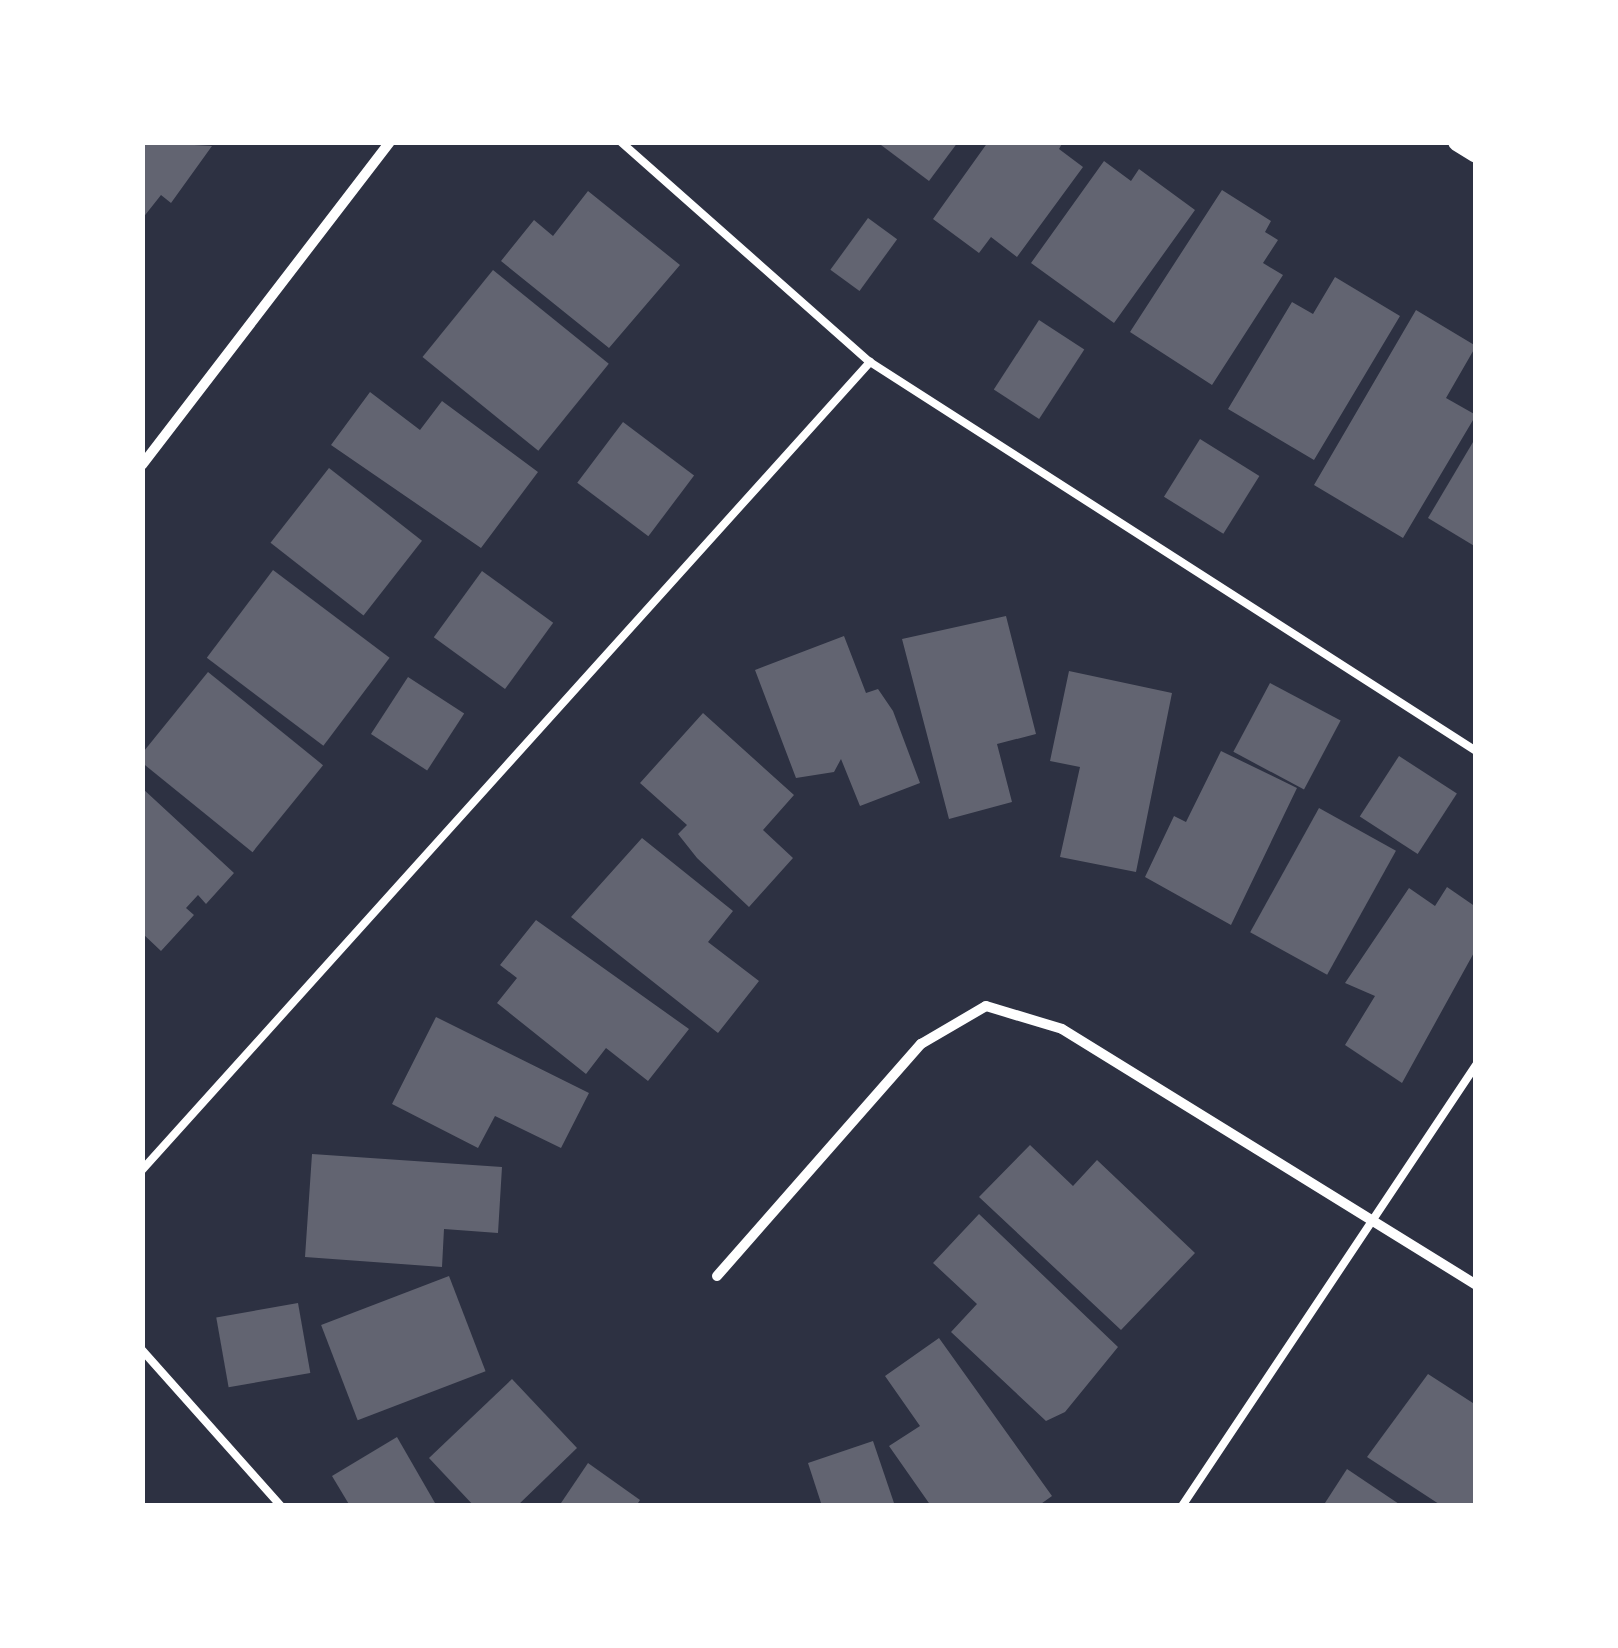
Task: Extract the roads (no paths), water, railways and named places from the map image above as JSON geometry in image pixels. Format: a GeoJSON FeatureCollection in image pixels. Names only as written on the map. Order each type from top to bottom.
{"type":"FeatureCollection","features":[{"type":"Feature","properties":{"kind":"street"},"geometry":{"type":"LineString","coordinates":[[142,464],[390,142]]}},
{"type":"Feature","properties":{"kind":"street"},"geometry":{"type":"LineString","coordinates":[[1458,142],[1476,154]]}},
{"type":"Feature","properties":{"kind":"street"},"geometry":{"type":"LineString","coordinates":[[717,1276],[921,1044],[986,1006],[1062,1029],[1476,1285]]}},
{"type":"Feature","properties":{"kind":"lane"},"geometry":{"type":"LineString","coordinates":[[621,142],[870,362],[1476,752]]}},
{"type":"Feature","properties":{"kind":"lane"},"geometry":{"type":"LineString","coordinates":[[142,1170],[870,362]]}},
{"type":"Feature","properties":{"kind":"lane"},"geometry":{"type":"LineString","coordinates":[[1182,1506],[1476,1066]]}},
{"type":"Feature","properties":{"kind":"lane"},"geometry":{"type":"LineString","coordinates":[[142,1350],[281,1506]]}}]}
